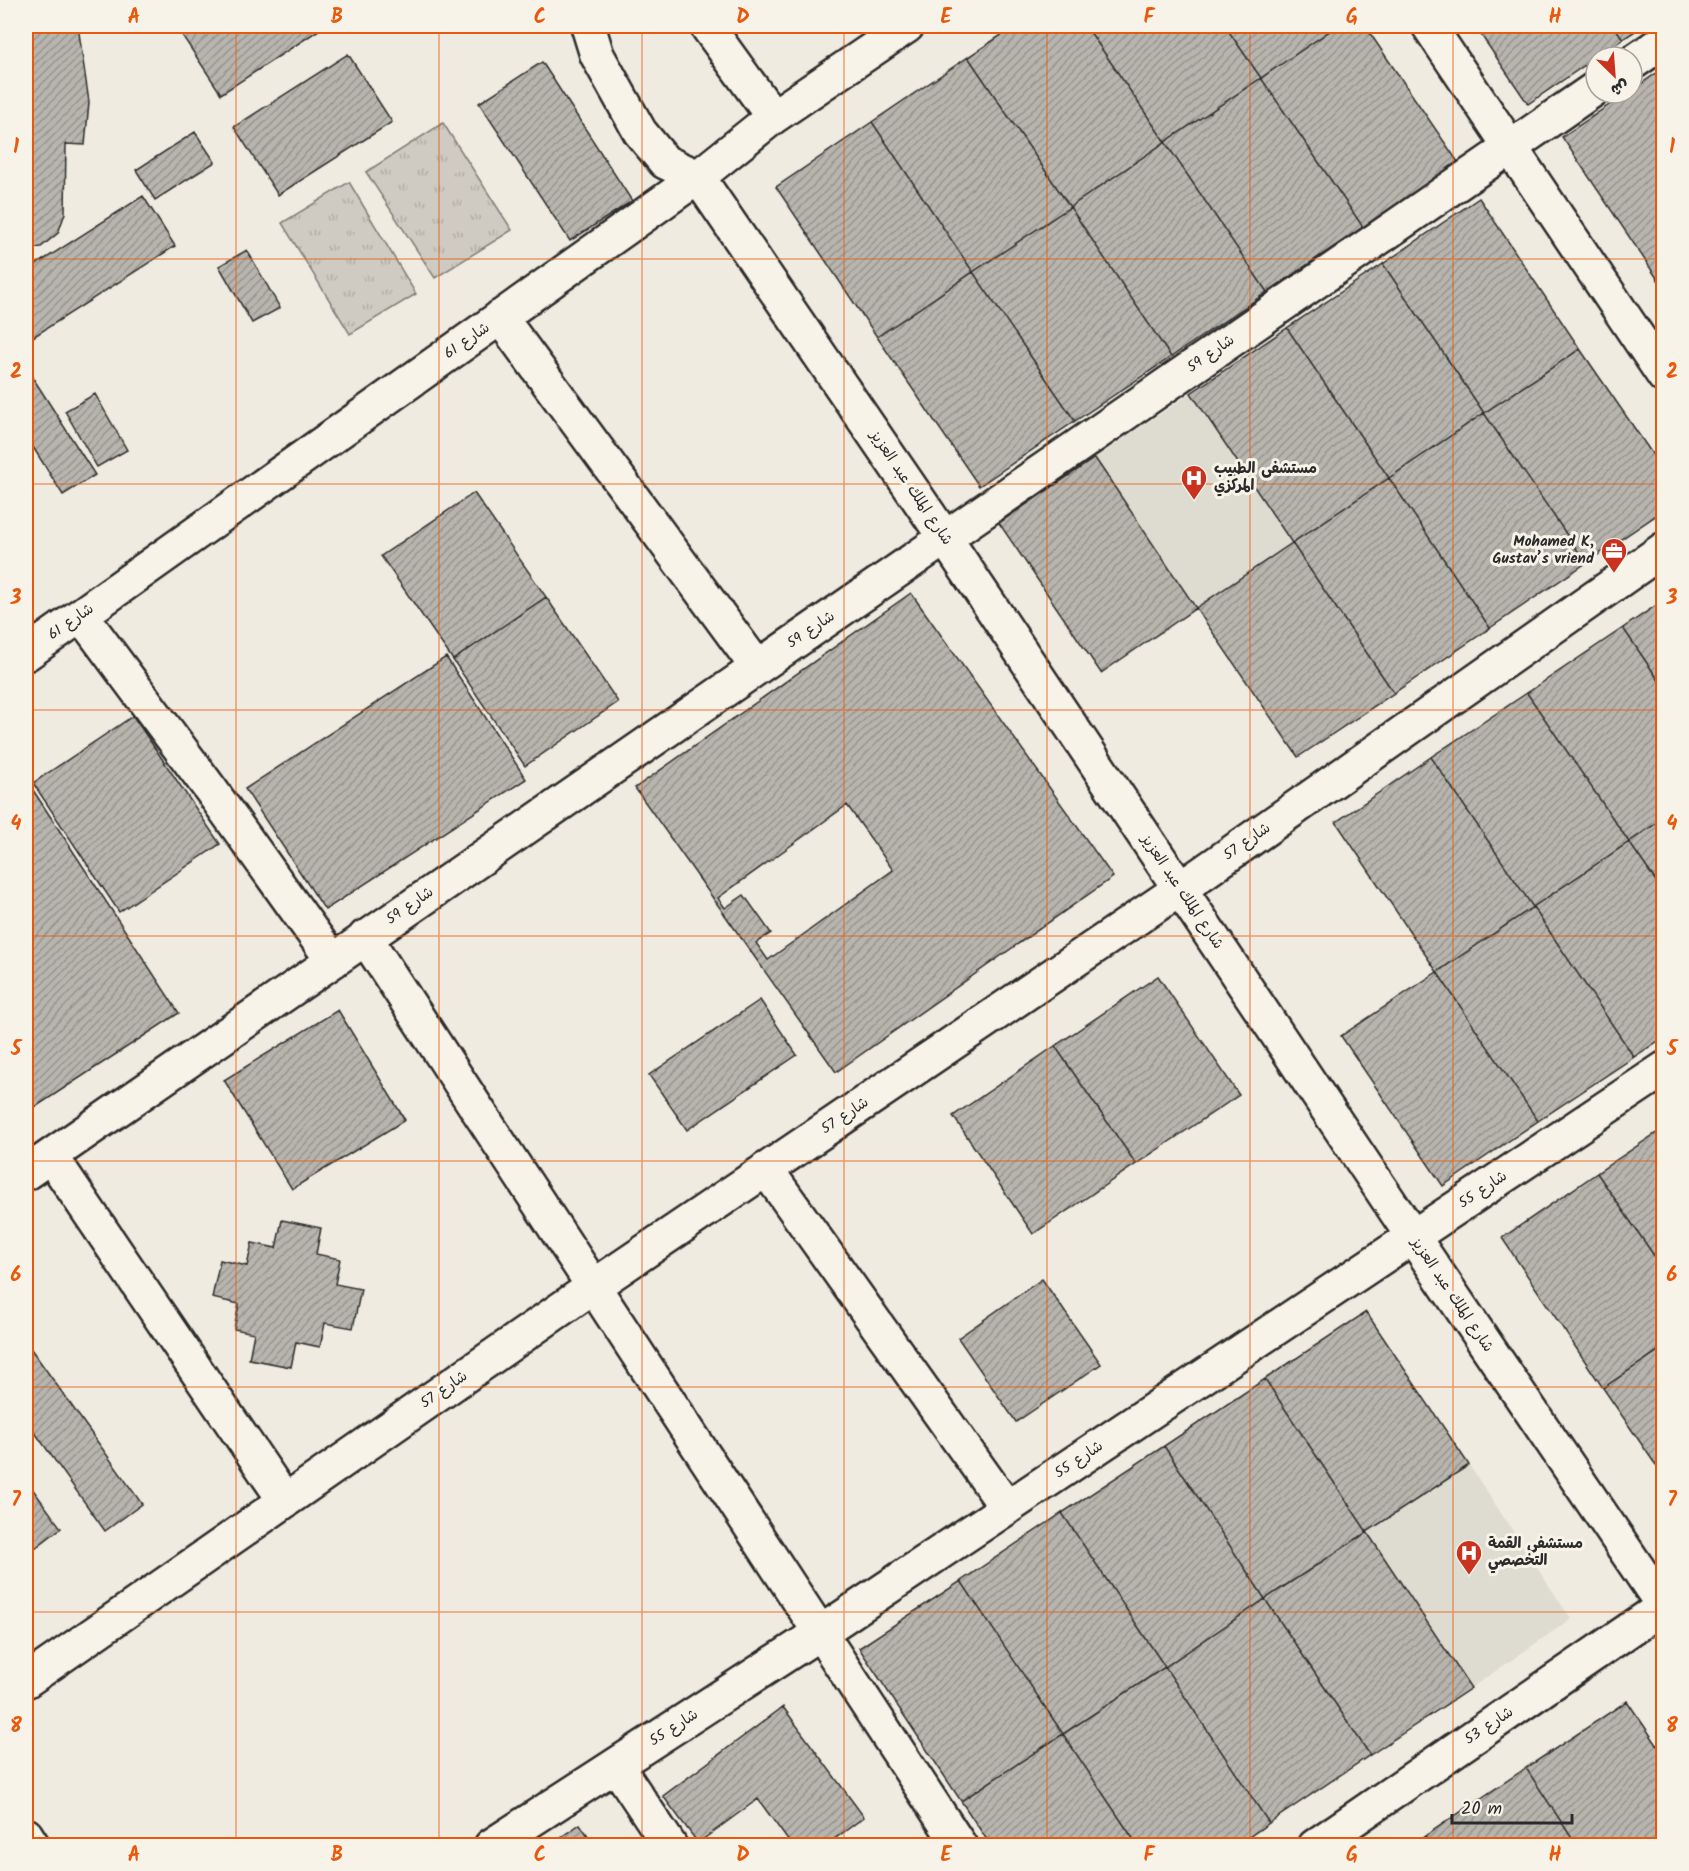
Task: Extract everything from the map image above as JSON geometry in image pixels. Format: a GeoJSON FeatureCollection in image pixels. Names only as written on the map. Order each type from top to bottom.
{"type":"FeatureCollection","features":[{"type":"Feature","properties":{"kind":"street"},"geometry":{"type":"LineString","coordinates":[[588,26],[597,55],[640,132],[665,162],[698,177]]}},
{"type":"Feature","properties":{"kind":"street"},"geometry":{"type":"LineString","coordinates":[[707,26],[773,117]]}},
{"type":"Feature","properties":{"kind":"street","name":"شارع 61"},"geometry":{"type":"LineString","coordinates":[[26,654],[698,177],[773,117],[907,26]]}},
{"type":"Feature","properties":{"kind":"street"},"geometry":{"type":"LineString","coordinates":[[1429,26],[1664,376]]}},
{"type":"Feature","properties":{"kind":"street"},"geometry":{"type":"LineString","coordinates":[[1644,55],[1664,41]]}},
{"type":"Feature","properties":{"kind":"street","name":"شارع 59"},"geometry":{"type":"LineString","coordinates":[[38,1165],[1584,96]]}},
{"type":"Feature","properties":{"kind":"street","name":"شارع الملك عبد العزيز"},"geometry":{"type":"LineString","coordinates":[[698,177],[945,538],[1663,1606]]}},
{"type":"Feature","properties":{"kind":"street"},"geometry":{"type":"LineString","coordinates":[[500,317],[757,667]]}},
{"type":"Feature","properties":{"kind":"street","name":"شارع 57"},"geometry":{"type":"LineString","coordinates":[[26,1680],[594,1286],[1180,889],[1664,549]]}},
{"type":"Feature","properties":{"kind":"street"},"geometry":{"type":"LineString","coordinates":[[81,615],[218,800],[333,961]]}},
{"type":"Feature","properties":{"kind":"street"},"geometry":{"type":"LineString","coordinates":[[365,937],[594,1286],[818,1634],[960,1845]]}},
{"type":"Feature","properties":{"kind":"street","name":"شارع 55"},"geometry":{"type":"LineString","coordinates":[[491,1845],[818,1634],[1664,1069]]}},
{"type":"Feature","properties":{"kind":"street"},"geometry":{"type":"LineString","coordinates":[[38,1165],[285,1501]]}},
{"type":"Feature","properties":{"kind":"street"},"geometry":{"type":"LineString","coordinates":[[766,1169],[1007,1508]]}},
{"type":"Feature","properties":{"kind":"street","name":"شارع 53"},"geometry":{"type":"LineString","coordinates":[[1315,1845],[1663,1606]]}},
{"type":"Feature","properties":{"kind":"street"},"geometry":{"type":"LineString","coordinates":[[616,1765],[670,1845]]}},
{"type":"Feature","properties":{"kind":"street"},"geometry":{"type":"LineString","coordinates":[[26,1835],[33,1845]]}},
{"type":"Feature","properties":{"kind":"shaded area","name":"مستشفى الطبيب المركزي"},"geometry":{"type":"Polygon","coordinates":[[[1191,393],[1292,543],[1196,608],[1095,458],[1191,393]]]}},
{"type":"Feature","properties":{"kind":"shaded area","name":"مستشفى القمة التخصصي"},"geometry":{"type":"Polygon","coordinates":[[[1469,1465],[1571,1619],[1471,1688],[1367,1532],[1469,1465]]]}},
{"type":"Feature","properties":{"kind":"green space"},"geometry":{"type":"Polygon","coordinates":[[[443,123],[512,230],[435,278],[366,172],[443,123]]]}},
{"type":"Feature","properties":{"kind":"green space"},"geometry":{"type":"Polygon","coordinates":[[[349,182],[416,294],[350,334],[282,223],[349,182]]]}},
{"type":"Feature","properties":{"kind":"building"},"geometry":{"type":"Polygon","coordinates":[[[26,26],[78,26],[89,102],[85,145],[66,144],[65,213],[58,233],[41,247],[26,250],[26,26]]]}},
{"type":"Feature","properties":{"kind":"building"},"geometry":{"type":"Polygon","coordinates":[[[176,26],[325,26],[221,94],[176,26]]]}},
{"type":"Feature","properties":{"kind":"building"},"geometry":{"type":"Polygon","coordinates":[[[1015,26],[1086,26],[1165,142],[1070,207],[968,57],[1015,26]]]}},
{"type":"Feature","properties":{"kind":"building"},"geometry":{"type":"Polygon","coordinates":[[[1086,26],[1225,26],[1261,78],[1165,142],[1086,26]]]}},
{"type":"Feature","properties":{"kind":"building"},"geometry":{"type":"Polygon","coordinates":[[[1225,26],[1337,26],[1261,78],[1225,26]]]}},
{"type":"Feature","properties":{"kind":"building"},"geometry":{"type":"Polygon","coordinates":[[[1337,26],[1365,26],[1458,162],[1363,227],[1261,78],[1337,26]]]}},
{"type":"Feature","properties":{"kind":"building"},"geometry":{"type":"Polygon","coordinates":[[[1475,26],[1614,26],[1623,39],[1614,45],[1584,45],[1584,66],[1528,104],[1475,26]]]}},
{"type":"Feature","properties":{"kind":"building"},"geometry":{"type":"Polygon","coordinates":[[[1614,26],[1643,26],[1623,39],[1614,26]]]}},
{"type":"Feature","properties":{"kind":"building"},"geometry":{"type":"Polygon","coordinates":[[[348,54],[392,122],[278,195],[234,127],[348,54]]]}},
{"type":"Feature","properties":{"kind":"building"},"geometry":{"type":"Polygon","coordinates":[[[968,57],[1070,207],[973,272],[872,122],[968,57]]]}},
{"type":"Feature","properties":{"kind":"building"},"geometry":{"type":"Polygon","coordinates":[[[542,62],[632,201],[570,241],[479,103],[542,62]]]}},
{"type":"Feature","properties":{"kind":"building"},"geometry":{"type":"Polygon","coordinates":[[[1658,72],[1664,81],[1663,287],[1562,137],[1609,105],[1644,105],[1644,82],[1658,72]]]}},
{"type":"Feature","properties":{"kind":"building"},"geometry":{"type":"Polygon","coordinates":[[[1261,78],[1363,227],[1267,292],[1165,142],[1261,78]]]}},
{"type":"Feature","properties":{"kind":"building"},"geometry":{"type":"Polygon","coordinates":[[[872,122],[973,272],[877,337],[776,187],[872,122]]]}},
{"type":"Feature","properties":{"kind":"building"},"geometry":{"type":"Polygon","coordinates":[[[195,132],[215,162],[155,200],[136,170],[195,132]]]}},
{"type":"Feature","properties":{"kind":"building"},"geometry":{"type":"Polygon","coordinates":[[[1165,142],[1267,292],[1171,357],[1070,207],[1165,142]]]}},
{"type":"Feature","properties":{"kind":"building"},"geometry":{"type":"Polygon","coordinates":[[[143,196],[175,246],[30,339],[26,332],[26,271],[143,196]]]}},
{"type":"Feature","properties":{"kind":"building"},"geometry":{"type":"Polygon","coordinates":[[[1479,198],[1580,349],[1484,413],[1383,264],[1479,198]]]}},
{"type":"Feature","properties":{"kind":"building"},"geometry":{"type":"Polygon","coordinates":[[[1070,207],[1171,357],[1075,421],[973,272],[1070,207]]]}},
{"type":"Feature","properties":{"kind":"building"},"geometry":{"type":"Polygon","coordinates":[[[247,250],[280,308],[252,323],[219,266],[247,250]]]}},
{"type":"Feature","properties":{"kind":"building"},"geometry":{"type":"Polygon","coordinates":[[[1383,264],[1484,413],[1389,478],[1287,328],[1383,264]]]}},
{"type":"Feature","properties":{"kind":"building"},"geometry":{"type":"Polygon","coordinates":[[[973,272],[1075,421],[979,486],[877,337],[973,272]]]}},
{"type":"Feature","properties":{"kind":"building"},"geometry":{"type":"Polygon","coordinates":[[[1287,328],[1389,478],[1292,543],[1191,393],[1287,328]]]}},
{"type":"Feature","properties":{"kind":"building"},"geometry":{"type":"Polygon","coordinates":[[[1580,349],[1664,471],[1664,510],[1586,563],[1484,413],[1580,349]]]}},
{"type":"Feature","properties":{"kind":"building"},"geometry":{"type":"Polygon","coordinates":[[[26,367],[95,475],[63,495],[26,436],[26,367]]]}},
{"type":"Feature","properties":{"kind":"building"},"geometry":{"type":"Polygon","coordinates":[[[95,394],[127,450],[97,467],[65,411],[95,394]]]}},
{"type":"Feature","properties":{"kind":"building"},"geometry":{"type":"Polygon","coordinates":[[[1484,413],[1586,563],[1490,628],[1389,478],[1484,413]]]}},
{"type":"Feature","properties":{"kind":"building"},"geometry":{"type":"Polygon","coordinates":[[[1095,458],[1196,608],[1101,673],[999,523],[1095,458]]]}},
{"type":"Feature","properties":{"kind":"building"},"geometry":{"type":"Polygon","coordinates":[[[1389,478],[1490,628],[1394,693],[1292,543],[1389,478]]]}},
{"type":"Feature","properties":{"kind":"building"},"geometry":{"type":"Polygon","coordinates":[[[474,493],[546,597],[453,660],[381,556],[474,493]]]}},
{"type":"Feature","properties":{"kind":"building"},"geometry":{"type":"Polygon","coordinates":[[[1292,543],[1394,693],[1298,757],[1196,608],[1292,543]]]}},
{"type":"Feature","properties":{"kind":"building"},"geometry":{"type":"Polygon","coordinates":[[[911,593],[1113,877],[836,1072],[635,788],[911,593]],[[847,805],[718,898],[725,908],[744,895],[771,933],[756,943],[768,960],[893,870],[847,805]]]}},
{"type":"Feature","properties":{"kind":"building"},"geometry":{"type":"Polygon","coordinates":[[[546,597],[618,702],[525,766],[453,660],[546,597]]]}},
{"type":"Feature","properties":{"kind":"building"},"geometry":{"type":"Polygon","coordinates":[[[1664,600],[1664,688],[1623,628],[1664,600]]]}},
{"type":"Feature","properties":{"kind":"building"},"geometry":{"type":"Polygon","coordinates":[[[1623,628],[1664,688],[1664,818],[1629,842],[1527,693],[1623,628]]]}},
{"type":"Feature","properties":{"kind":"building"},"geometry":{"type":"Polygon","coordinates":[[[446,657],[526,779],[325,910],[245,789],[446,657]]]}},
{"type":"Feature","properties":{"kind":"building"},"geometry":{"type":"Polygon","coordinates":[[[1527,693],[1629,842],[1533,907],[1431,757],[1527,693]]]}},
{"type":"Feature","properties":{"kind":"building"},"geometry":{"type":"Polygon","coordinates":[[[133,716],[220,844],[119,912],[33,783],[133,716]]]}},
{"type":"Feature","properties":{"kind":"building"},"geometry":{"type":"Polygon","coordinates":[[[1431,757],[1533,907],[1437,972],[1336,822],[1431,757]]]}},
{"type":"Feature","properties":{"kind":"building"},"geometry":{"type":"Polygon","coordinates":[[[26,782],[179,1013],[26,1113],[26,782]]]}},
{"type":"Feature","properties":{"kind":"building"},"geometry":{"type":"Polygon","coordinates":[[[1664,818],[1664,893],[1629,842],[1664,818]]]}},
{"type":"Feature","properties":{"kind":"building"},"geometry":{"type":"Polygon","coordinates":[[[1629,842],[1664,893],[1664,1037],[1634,1057],[1533,907],[1629,842]]]}},
{"type":"Feature","properties":{"kind":"building"},"geometry":{"type":"Polygon","coordinates":[[[1533,907],[1634,1057],[1538,1121],[1437,972],[1533,907]]]}},
{"type":"Feature","properties":{"kind":"building"},"geometry":{"type":"Polygon","coordinates":[[[1437,972],[1538,1121],[1443,1186],[1341,1036],[1437,972]]]}},
{"type":"Feature","properties":{"kind":"building"},"geometry":{"type":"Polygon","coordinates":[[[1158,976],[1239,1095],[1136,1164],[1055,1046],[1158,976]]]}},
{"type":"Feature","properties":{"kind":"building"},"geometry":{"type":"Polygon","coordinates":[[[760,1000],[797,1055],[687,1130],[649,1075],[760,1000]]]}},
{"type":"Feature","properties":{"kind":"building"},"geometry":{"type":"Polygon","coordinates":[[[338,1010],[405,1120],[292,1189],[224,1080],[338,1010]]]}},
{"type":"Feature","properties":{"kind":"building"},"geometry":{"type":"Polygon","coordinates":[[[1055,1046],[1136,1164],[1033,1234],[953,1116],[1055,1046]]]}},
{"type":"Feature","properties":{"kind":"building"},"geometry":{"type":"Polygon","coordinates":[[[1664,1128],[1664,1270],[1597,1173],[1664,1128]]]}},
{"type":"Feature","properties":{"kind":"building"},"geometry":{"type":"Polygon","coordinates":[[[1597,1173],[1664,1270],[1664,1347],[1603,1388],[1502,1238],[1597,1173]]]}},
{"type":"Feature","properties":{"kind":"building"},"geometry":{"type":"Polygon","coordinates":[[[282,1220],[321,1228],[316,1254],[340,1259],[335,1284],[361,1289],[353,1328],[325,1323],[320,1347],[296,1342],[291,1367],[249,1359],[254,1333],[234,1329],[239,1304],[212,1298],[220,1260],[247,1266],[252,1243],[276,1248],[282,1220]]]}},
{"type":"Feature","properties":{"kind":"building"},"geometry":{"type":"Polygon","coordinates":[[[1042,1279],[1101,1364],[1016,1422],[958,1338],[1042,1279]]]}},
{"type":"Feature","properties":{"kind":"building"},"geometry":{"type":"Polygon","coordinates":[[[1366,1312],[1469,1465],[1367,1532],[1265,1379],[1366,1312]]]}},
{"type":"Feature","properties":{"kind":"building"},"geometry":{"type":"Polygon","coordinates":[[[26,1342],[142,1504],[105,1531],[26,1420],[26,1342]]]}},
{"type":"Feature","properties":{"kind":"building"},"geometry":{"type":"Polygon","coordinates":[[[1664,1347],[1664,1477],[1603,1388],[1664,1347]]]}},
{"type":"Feature","properties":{"kind":"building"},"geometry":{"type":"Polygon","coordinates":[[[1265,1379],[1367,1532],[1265,1599],[1164,1446],[1265,1379]]]}},
{"type":"Feature","properties":{"kind":"building"},"geometry":{"type":"Polygon","coordinates":[[[1164,1446],[1265,1599],[1165,1667],[1062,1513],[1164,1446]]]}},
{"type":"Feature","properties":{"kind":"building"},"geometry":{"type":"Polygon","coordinates":[[[26,1480],[61,1528],[26,1555],[26,1480]]]}},
{"type":"Feature","properties":{"kind":"building"},"geometry":{"type":"Polygon","coordinates":[[[1062,1513],[1165,1667],[1063,1734],[961,1581],[1062,1513]]]}},
{"type":"Feature","properties":{"kind":"building"},"geometry":{"type":"Polygon","coordinates":[[[1367,1532],[1471,1688],[1370,1755],[1265,1599],[1367,1532]]]}},
{"type":"Feature","properties":{"kind":"building"},"geometry":{"type":"Polygon","coordinates":[[[961,1581],[1063,1734],[961,1801],[859,1648],[961,1581]]]}},
{"type":"Feature","properties":{"kind":"building"},"geometry":{"type":"Polygon","coordinates":[[[1265,1599],[1370,1755],[1269,1823],[1165,1667],[1265,1599]]]}},
{"type":"Feature","properties":{"kind":"building"},"geometry":{"type":"Polygon","coordinates":[[[1165,1667],[1269,1823],[1236,1846],[1138,1846],[1063,1734],[1165,1667]]]}},
{"type":"Feature","properties":{"kind":"building"},"geometry":{"type":"Polygon","coordinates":[[[1627,1701],[1664,1755],[1664,1846],[1577,1846],[1526,1768],[1627,1701]]]}},
{"type":"Feature","properties":{"kind":"building"},"geometry":{"type":"Polygon","coordinates":[[[783,1707],[864,1817],[825,1846],[792,1846],[758,1799],[698,1843],[663,1796],[783,1707]]]}},
{"type":"Feature","properties":{"kind":"building"},"geometry":{"type":"Polygon","coordinates":[[[1063,1734],[1138,1846],[991,1846],[961,1801],[1063,1734]]]}},
{"type":"Feature","properties":{"kind":"building"},"geometry":{"type":"Polygon","coordinates":[[[1526,1768],[1577,1846],[1431,1846],[1425,1836],[1526,1768]]]}},
{"type":"Feature","properties":{"kind":"building"},"geometry":{"type":"Polygon","coordinates":[[[580,1824],[595,1846],[548,1846],[580,1824]]]}},
{"type":"Feature","properties":{"kind":"building"},"geometry":{"type":"Polygon","coordinates":[[[1425,1836],[1431,1846],[1411,1846],[1425,1836]]]}},
{"type":"Feature","properties":{"kind":"place","name":"مستشفى الطبيب المركزي"},"geometry":{"type":"Point","coordinates":[1194,501]}},
{"type":"Feature","properties":{"kind":"place","name":"Mohamed K, Gustav’s vriend"},"geometry":{"type":"Point","coordinates":[1614,574]}},
{"type":"Feature","properties":{"kind":"place","name":"مستشفى القمة التخصصي"},"geometry":{"type":"Point","coordinates":[1469,1576]}}]}
